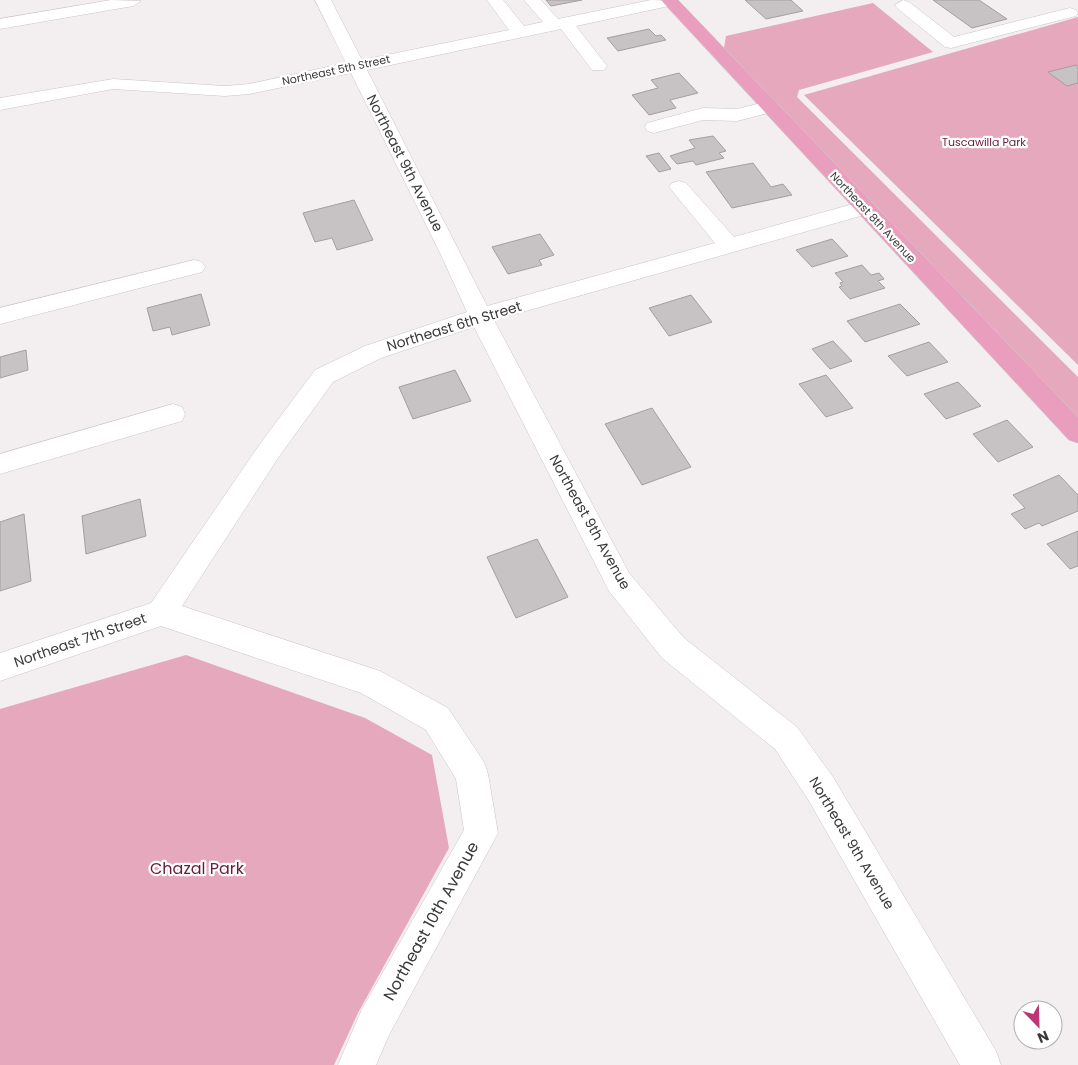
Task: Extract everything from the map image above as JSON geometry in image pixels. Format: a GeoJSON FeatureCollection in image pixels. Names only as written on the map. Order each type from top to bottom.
{"type":"FeatureCollection","features":[{"type":"Feature","properties":{"kind":"main road","name":"Northeast 8th Avenue"},"geometry":{"type":"LineString","coordinates":[[669,0],[1078,433]]}},
{"type":"Feature","properties":{"kind":"street","name":"Northeast 9th Avenue"},"geometry":{"type":"LineString","coordinates":[[323,0],[452,255],[480,316],[619,582],[673,648],[786,738],[821,789],[982,1065]]}},
{"type":"Feature","properties":{"kind":"street"},"geometry":{"type":"LineString","coordinates":[[496,0],[520,33]]}},
{"type":"Feature","properties":{"kind":"street"},"geometry":{"type":"LineString","coordinates":[[532,0],[560,24],[598,66]]}},
{"type":"Feature","properties":{"kind":"street","name":"Northeast 5th Street"},"geometry":{"type":"LineString","coordinates":[[0,104],[113,84],[225,91],[249,89],[560,24],[613,6],[669,0]]}},
{"type":"Feature","properties":{"kind":"street"},"geometry":{"type":"LineString","coordinates":[[1052,0],[1074,15]]}},
{"type":"Feature","properties":{"kind":"street"},"geometry":{"type":"LineString","coordinates":[[0,24],[133,1]]}},
{"type":"Feature","properties":{"kind":"street"},"geometry":{"type":"LineString","coordinates":[[903,5],[951,42],[1074,15]]}},
{"type":"Feature","properties":{"kind":"street"},"geometry":{"type":"LineString","coordinates":[[654,127],[703,114],[737,115],[769,107]]}},
{"type":"Feature","properties":{"kind":"street"},"geometry":{"type":"LineString","coordinates":[[679,186],[730,246]]}},
{"type":"Feature","properties":{"kind":"street","name":"Northeast 6th Street"},"geometry":{"type":"LineString","coordinates":[[161,613],[269,451],[324,376],[373,352],[480,316],[864,208]]}},
{"type":"Feature","properties":{"kind":"street"},"geometry":{"type":"LineString","coordinates":[[0,316],[194,267]]}},
{"type":"Feature","properties":{"kind":"street"},"geometry":{"type":"LineString","coordinates":[[0,464],[173,414]]}},
{"type":"Feature","properties":{"kind":"street","name":"Northeast 7th Street"},"geometry":{"type":"LineString","coordinates":[[0,667],[161,613]]}},
{"type":"Feature","properties":{"kind":"street","name":"Northeast 10th Avenue"},"geometry":{"type":"LineString","coordinates":[[161,613],[369,681],[437,719],[472,774],[480,834],[375,1022],[357,1065]]}},
{"type":"Feature","properties":{"kind":"green space"},"geometry":{"type":"Polygon","coordinates":[[[873,3],[933,52],[799,90],[797,97],[1078,377],[1078,417],[724,48],[726,36],[873,3]]]}},
{"type":"Feature","properties":{"kind":"green space","name":"Tuscawilla Park"},"geometry":{"type":"Polygon","coordinates":[[[1078,17],[1078,365],[804,95],[1078,17]]]}},
{"type":"Feature","properties":{"kind":"green space","name":"Chazal Park"},"geometry":{"type":"Polygon","coordinates":[[[186,655],[365,718],[432,755],[449,848],[358,1013],[334,1065],[0,1065],[0,709],[186,655]]]}},
{"type":"Feature","properties":{"kind":"building"},"geometry":{"type":"Polygon","coordinates":[[[546,0],[582,0],[551,6],[546,0]]]}},
{"type":"Feature","properties":{"kind":"building"},"geometry":{"type":"Polygon","coordinates":[[[745,0],[791,0],[803,11],[766,19],[745,0]]]}},
{"type":"Feature","properties":{"kind":"building"},"geometry":{"type":"Polygon","coordinates":[[[933,0],[979,0],[1007,19],[972,28],[933,0]]]}},
{"type":"Feature","properties":{"kind":"building"},"geometry":{"type":"Polygon","coordinates":[[[649,29],[656,36],[661,35],[666,40],[618,51],[607,38],[649,29]]]}},
{"type":"Feature","properties":{"kind":"building"},"geometry":{"type":"Polygon","coordinates":[[[1078,66],[1078,83],[1067,86],[1048,72],[1078,66]]]}},
{"type":"Feature","properties":{"kind":"building"},"geometry":{"type":"Polygon","coordinates":[[[679,73],[698,93],[670,100],[676,108],[649,115],[632,95],[658,88],[651,80],[679,73]]]}},
{"type":"Feature","properties":{"kind":"building"},"geometry":{"type":"Polygon","coordinates":[[[713,136],[726,151],[719,153],[724,158],[696,165],[693,161],[677,164],[670,156],[695,148],[689,140],[713,136]]]}},
{"type":"Feature","properties":{"kind":"building"},"geometry":{"type":"Polygon","coordinates":[[[659,153],[671,169],[659,172],[646,156],[659,153]]]}},
{"type":"Feature","properties":{"kind":"building"},"geometry":{"type":"Polygon","coordinates":[[[753,163],[771,187],[783,184],[792,195],[732,208],[706,172],[753,163]]]}},
{"type":"Feature","properties":{"kind":"building"},"geometry":{"type":"Polygon","coordinates":[[[354,200],[373,240],[337,250],[332,238],[315,242],[303,213],[354,200]]]}},
{"type":"Feature","properties":{"kind":"building"},"geometry":{"type":"Polygon","coordinates":[[[540,234],[554,255],[539,260],[542,265],[508,274],[492,247],[540,234]]]}},
{"type":"Feature","properties":{"kind":"building"},"geometry":{"type":"Polygon","coordinates":[[[832,239],[848,256],[812,267],[796,250],[832,239]]]}},
{"type":"Feature","properties":{"kind":"building"},"geometry":{"type":"Polygon","coordinates":[[[862,265],[871,275],[879,273],[884,279],[878,281],[885,288],[850,299],[839,287],[842,286],[840,283],[843,282],[835,273],[862,265]]]}},
{"type":"Feature","properties":{"kind":"building"},"geometry":{"type":"Polygon","coordinates":[[[201,294],[210,325],[172,335],[170,327],[153,331],[147,308],[201,294]]]}},
{"type":"Feature","properties":{"kind":"building"},"geometry":{"type":"Polygon","coordinates":[[[691,295],[712,322],[669,336],[649,308],[691,295]]]}},
{"type":"Feature","properties":{"kind":"building"},"geometry":{"type":"Polygon","coordinates":[[[900,304],[920,324],[865,342],[847,321],[900,304]]]}},
{"type":"Feature","properties":{"kind":"building"},"geometry":{"type":"Polygon","coordinates":[[[833,341],[852,361],[830,369],[812,349],[833,341]]]}},
{"type":"Feature","properties":{"kind":"building"},"geometry":{"type":"Polygon","coordinates":[[[929,342],[948,362],[907,376],[888,356],[929,342]]]}},
{"type":"Feature","properties":{"kind":"building"},"geometry":{"type":"Polygon","coordinates":[[[26,350],[28,370],[0,378],[0,357],[26,350]]]}},
{"type":"Feature","properties":{"kind":"building"},"geometry":{"type":"Polygon","coordinates":[[[455,370],[471,401],[413,419],[399,387],[455,370]]]}},
{"type":"Feature","properties":{"kind":"building"},"geometry":{"type":"Polygon","coordinates":[[[826,375],[853,408],[826,417],[799,384],[826,375]]]}},
{"type":"Feature","properties":{"kind":"building"},"geometry":{"type":"Polygon","coordinates":[[[958,382],[981,406],[946,419],[924,394],[958,382]]]}},
{"type":"Feature","properties":{"kind":"building"},"geometry":{"type":"Polygon","coordinates":[[[652,408],[691,467],[642,485],[605,424],[652,408]]]}},
{"type":"Feature","properties":{"kind":"building"},"geometry":{"type":"Polygon","coordinates":[[[1007,420],[1033,447],[998,462],[973,434],[1007,420]]]}},
{"type":"Feature","properties":{"kind":"building"},"geometry":{"type":"Polygon","coordinates":[[[1059,475],[1078,495],[1078,511],[1042,526],[1039,523],[1025,529],[1011,514],[1025,508],[1013,495],[1059,475]]]}},
{"type":"Feature","properties":{"kind":"building"},"geometry":{"type":"Polygon","coordinates":[[[140,499],[146,536],[86,554],[82,516],[140,499]]]}},
{"type":"Feature","properties":{"kind":"building"},"geometry":{"type":"Polygon","coordinates":[[[24,514],[31,581],[0,591],[0,522],[24,514]]]}},
{"type":"Feature","properties":{"kind":"building"},"geometry":{"type":"Polygon","coordinates":[[[1078,531],[1078,566],[1070,569],[1047,544],[1078,531]]]}},
{"type":"Feature","properties":{"kind":"building"},"geometry":{"type":"Polygon","coordinates":[[[537,539],[568,597],[516,618],[487,557],[537,539]]]}}]}
